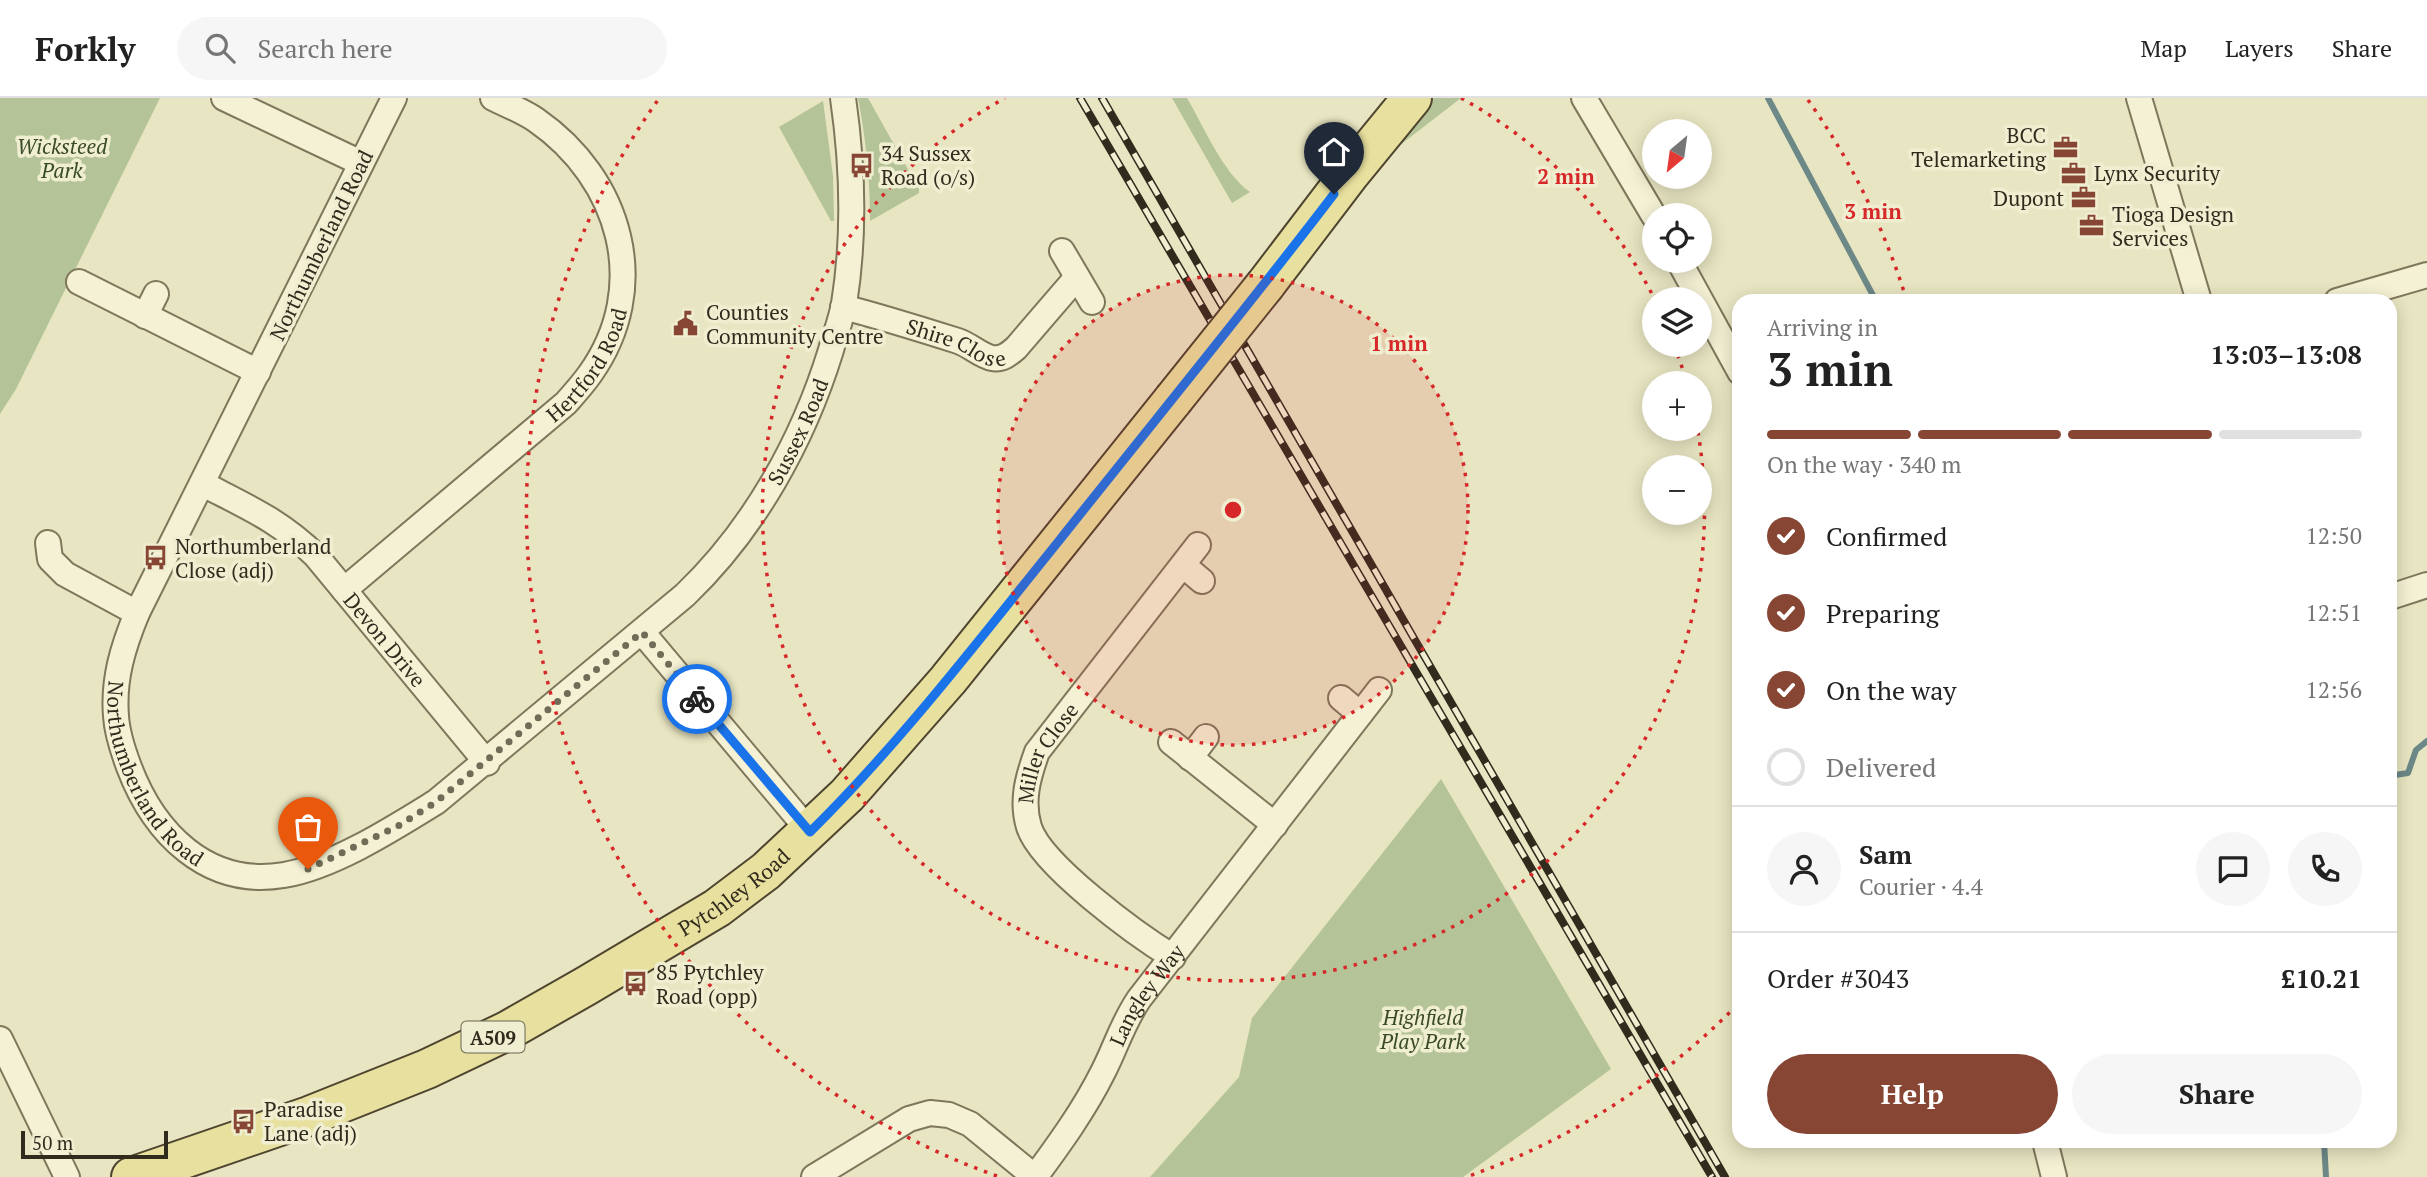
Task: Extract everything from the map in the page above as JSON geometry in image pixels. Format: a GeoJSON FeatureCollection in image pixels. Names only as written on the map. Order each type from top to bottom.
{"type":"FeatureCollection","features":[{"type":"Feature","properties":{"kind":"main road","name":"Pytchley Road"},"geometry":{"type":"LineString","coordinates":[[131,1177],[386,1087],[506,1031],[717,908],[766,871],[848,795],[948,680],[1412,99]]}},
{"type":"Feature","properties":{"kind":"street"},"geometry":{"type":"LineString","coordinates":[[224,98],[361,163]]}},
{"type":"Feature","properties":{"kind":"street","name":"Northumberland Road"},"geometry":{"type":"LineString","coordinates":[[394,98],[124,644],[116,681],[116,718],[123,752],[134,781],[166,833],[184,850],[211,866],[235,874],[259,877],[284,876],[308,869],[398,826],[436,802],[487,763],[642,632]]}},
{"type":"Feature","properties":{"kind":"street","name":"Hertford Road"},"geometry":{"type":"LineString","coordinates":[[344,590],[566,403],[591,374],[608,341],[619,310],[623,283],[623,248],[615,220],[601,191],[583,163],[559,138],[535,119],[493,98]]}},
{"type":"Feature","properties":{"kind":"street","name":"Sussex Road"},"geometry":{"type":"LineString","coordinates":[[642,632],[704,577],[740,533],[764,497],[809,412],[843,307],[850,246],[853,192],[843,98]]}},
{"type":"Feature","properties":{"kind":"street"},"geometry":{"type":"LineString","coordinates":[[1584,98],[1646,203]]}},
{"type":"Feature","properties":{"kind":"street"},"geometry":{"type":"LineString","coordinates":[[2139,98],[2197,294]]}},
{"type":"Feature","properties":{"kind":"street"},"geometry":{"type":"LineString","coordinates":[[1062,251],[1092,302]]}},
{"type":"Feature","properties":{"kind":"street"},"geometry":{"type":"LineString","coordinates":[[1686,273],[1732,357]]}},
{"type":"Feature","properties":{"kind":"street","name":"Shire Close"},"geometry":{"type":"LineString","coordinates":[[843,307],[958,341],[995,359],[1006,356],[1016,348],[1077,277]]}},
{"type":"Feature","properties":{"kind":"street"},"geometry":{"type":"LineString","coordinates":[[2364,294],[2426,278]]}},
{"type":"Feature","properties":{"kind":"street"},"geometry":{"type":"LineString","coordinates":[[79,282],[150,305],[258,372]]}},
{"type":"Feature","properties":{"kind":"street","name":"Devon Drive"},"geometry":{"type":"LineString","coordinates":[[203,484],[271,518],[316,556],[487,763]]}},
{"type":"Feature","properties":{"kind":"street"},"geometry":{"type":"LineString","coordinates":[[48,543],[50,559],[65,574],[137,613]]}},
{"type":"Feature","properties":{"kind":"street","name":"Miller Close"},"geometry":{"type":"LineString","coordinates":[[1173,957],[1152,944],[1051,862],[1037,845],[1029,827],[1025,801],[1028,776],[1037,752],[1198,545]]}},
{"type":"Feature","properties":{"kind":"street"},"geometry":{"type":"LineString","coordinates":[[1183,565],[1202,582]]}},
{"type":"Feature","properties":{"kind":"street"},"geometry":{"type":"LineString","coordinates":[[2397,595],[2427,585]]}},
{"type":"Feature","properties":{"kind":"street"},"geometry":{"type":"LineString","coordinates":[[642,632],[810,832]]}},
{"type":"Feature","properties":{"kind":"street","name":"Langley Way"},"geometry":{"type":"LineString","coordinates":[[1035,1177],[1089,1099],[1105,1069],[1125,1020],[1379,690]]}},
{"type":"Feature","properties":{"kind":"street"},"geometry":{"type":"LineString","coordinates":[[1341,698],[1360,714]]}},
{"type":"Feature","properties":{"kind":"street"},"geometry":{"type":"LineString","coordinates":[[1190,758],[1206,737]]}},
{"type":"Feature","properties":{"kind":"street"},"geometry":{"type":"LineString","coordinates":[[1171,742],[1275,825]]}},
{"type":"Feature","properties":{"kind":"street"},"geometry":{"type":"LineString","coordinates":[[0,1039],[67,1177]]}},
{"type":"Feature","properties":{"kind":"street"},"geometry":{"type":"LineString","coordinates":[[814,1177],[909,1119],[930,1113],[949,1115],[970,1124],[1035,1177]]}},
{"type":"Feature","properties":{"kind":"street"},"geometry":{"type":"LineString","coordinates":[[2047,1148],[2054,1177]]}},
{"type":"Feature","properties":{"kind":"green space","name":"Wicksteed Park"},"geometry":{"type":"Polygon","coordinates":[[[0,98],[160,98],[16,389],[0,414],[0,98]]]}},
{"type":"Feature","properties":{"kind":"green space"},"geometry":{"type":"Polygon","coordinates":[[[858,98],[868,98],[919,189],[919,193],[870,221],[867,159],[858,98]]]}},
{"type":"Feature","properties":{"kind":"green space"},"geometry":{"type":"Polygon","coordinates":[[[1172,98],[1187,98],[1223,162],[1250,192],[1232,203],[1172,98]]]}},
{"type":"Feature","properties":{"kind":"green space"},"geometry":{"type":"Polygon","coordinates":[[[1434,98],[1461,98],[1382,159],[1421,109],[1434,98]]]}},
{"type":"Feature","properties":{"kind":"green space"},"geometry":{"type":"Polygon","coordinates":[[[823,101],[833,176],[834,221],[831,221],[779,127],[823,101]]]}},
{"type":"Feature","properties":{"kind":"green space","name":"Highfield Play Park"},"geometry":{"type":"Polygon","coordinates":[[[1441,779],[1611,1069],[1463,1177],[1150,1177],[1239,1077],[1252,1018],[1441,779]]]}},
{"type":"Feature","properties":{"kind":"waterway"},"geometry":{"type":"LineString","coordinates":[[1768,98],[1872,294]]}},
{"type":"Feature","properties":{"kind":"waterway"},"geometry":{"type":"LineString","coordinates":[[2397,775],[2408,773],[2416,750],[2427,741]]}},
{"type":"Feature","properties":{"kind":"waterway"},"geometry":{"type":"LineString","coordinates":[[2324,1148],[2326,1177]]}},
{"type":"Feature","properties":{"kind":"railway"},"geometry":{"type":"LineString","coordinates":[[1080,98],[1712,1177]]}},
{"type":"Feature","properties":{"kind":"railway"},"geometry":{"type":"LineString","coordinates":[[1102,98],[1725,1177]]}},
{"type":"Feature","properties":{"kind":"way so far"},"geometry":{"type":"LineString","coordinates":[[308,869],[398,826],[436,802],[487,763],[642,632],[697,699]]}},
{"type":"Feature","properties":{"kind":"place","name":"BCC Telemarketing"},"geometry":{"type":"Point","coordinates":[2066,147]}},
{"type":"Feature","properties":{"kind":"place","name":"34 Sussex Road (o/s)"},"geometry":{"type":"Point","coordinates":[861,165]}},
{"type":"Feature","properties":{"kind":"place","name":"Lynx Security"},"geometry":{"type":"Point","coordinates":[2074,173]}},
{"type":"Feature","properties":{"kind":"place","name":"Dupont"},"geometry":{"type":"Point","coordinates":[2084,198]}},
{"type":"Feature","properties":{"kind":"place","name":"Tioga Design Services"},"geometry":{"type":"Point","coordinates":[2092,226]}},
{"type":"Feature","properties":{"kind":"place","name":"Counties Community Centre"},"geometry":{"type":"Point","coordinates":[686,324]}},
{"type":"Feature","properties":{"kind":"place","name":"Northumberland Close (adj)"},"geometry":{"type":"Point","coordinates":[155,558]}},
{"type":"Feature","properties":{"kind":"place","name":"85 Pytchley Road (opp)"},"geometry":{"type":"Point","coordinates":[636,984]}},
{"type":"Feature","properties":{"kind":"place","name":"Paradise Lane (adj)"},"geometry":{"type":"Point","coordinates":[244,1121]}},
{"type":"Feature","properties":{"kind":"route"},"geometry":{"type":"LineString","coordinates":[[697,699],[810,832],[848,795],[948,680],[1266,284],[1334,194]]}}]}
